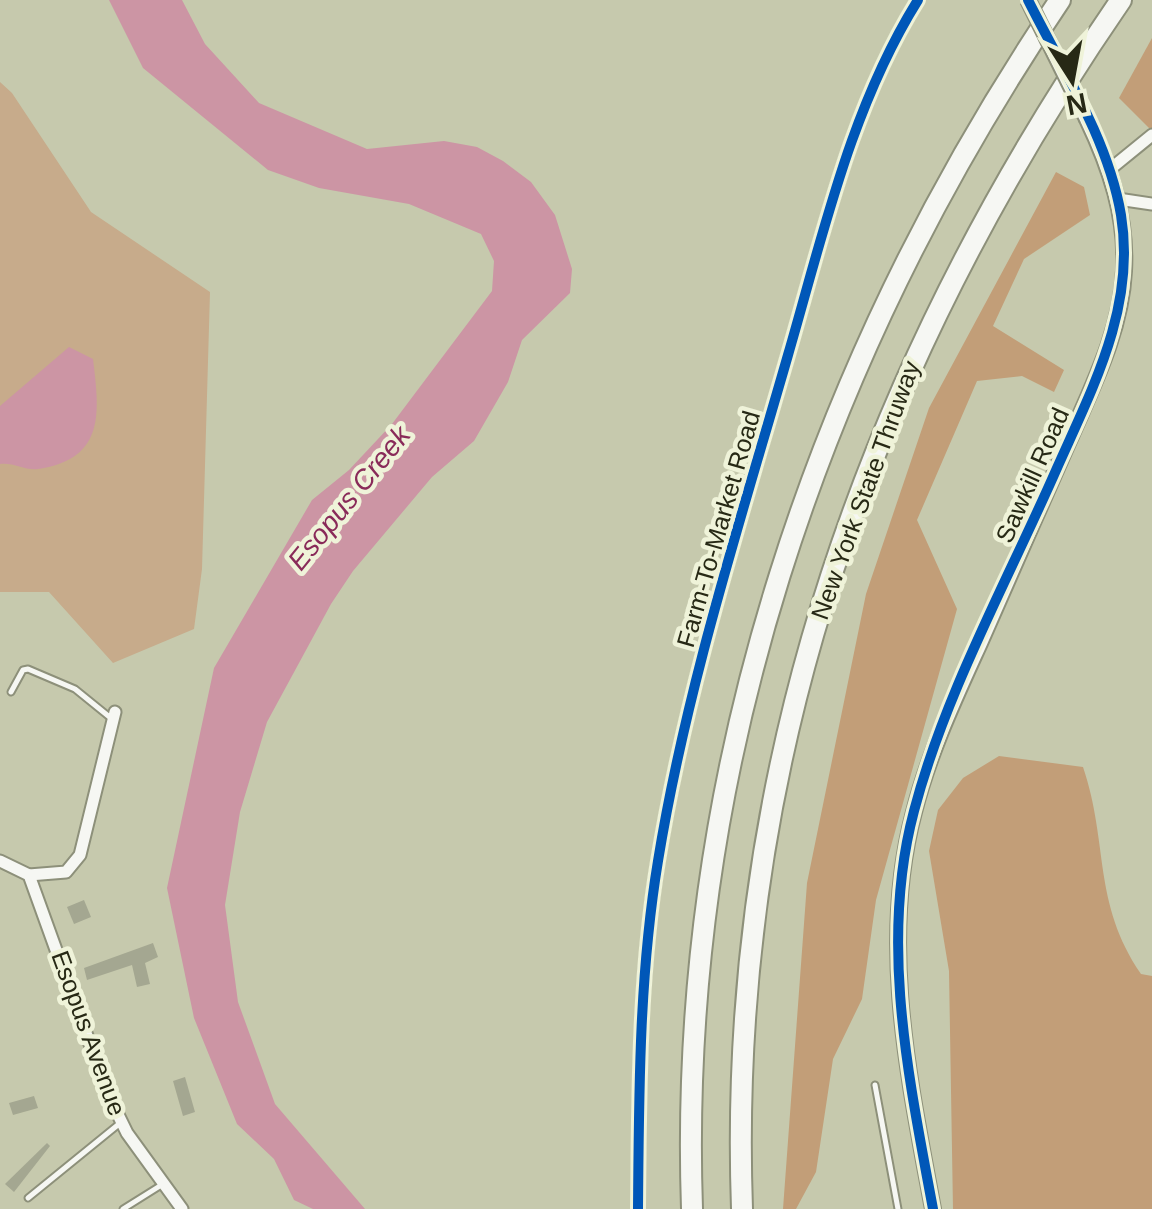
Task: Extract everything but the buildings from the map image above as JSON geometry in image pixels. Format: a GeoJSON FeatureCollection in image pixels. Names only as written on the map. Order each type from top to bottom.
{"type":"FeatureCollection","features":[{"type":"Feature","properties":{"kind":"highway","name":"New York State Thruway"},"geometry":{"type":"LineString","coordinates":[[692,1209],[693,1072],[707,903],[736,734],[779,569],[836,410],[906,256],[982,120],[1060,0]]}},
{"type":"Feature","properties":{"kind":"highway","name":"New York State Thruway"},"geometry":{"type":"LineString","coordinates":[[742,1209],[744,1047],[756,910],[785,745],[827,584],[883,428],[951,278],[1032,134],[1120,0]]}},
{"type":"Feature","properties":{"kind":"street","name":"Farm-To-Market Road"},"geometry":{"type":"LineString","coordinates":[[638,1209],[646,960],[670,794],[711,627],[838,182],[872,91],[918,0]]}},
{"type":"Feature","properties":{"kind":"street","name":"Sawkill Road"},"geometry":{"type":"LineString","coordinates":[[933,1209],[899,988],[899,898],[908,840],[941,732],[1110,342],[1124,268],[1118,199],[1109,170],[1028,0]]}},
{"type":"Feature","properties":{"kind":"street"},"geometry":{"type":"LineString","coordinates":[[1109,170],[1152,135]]}},
{"type":"Feature","properties":{"kind":"street"},"geometry":{"type":"LineString","coordinates":[[1118,199],[1152,204]]}},
{"type":"Feature","properties":{"kind":"street"},"geometry":{"type":"LineString","coordinates":[[0,861],[28,875],[66,872],[80,855],[114,715]]}},
{"type":"Feature","properties":{"kind":"street","name":"Esopus Avenue"},"geometry":{"type":"LineString","coordinates":[[28,875],[122,1122],[182,1209]]}},
{"type":"Feature","properties":{"kind":"lane"},"geometry":{"type":"LineString","coordinates":[[11,692],[23,670],[28,670],[75,689],[114,715]]}},
{"type":"Feature","properties":{"kind":"lane"},"geometry":{"type":"LineString","coordinates":[[875,1086],[898,1209]]}},
{"type":"Feature","properties":{"kind":"lane"},"geometry":{"type":"LineString","coordinates":[[28,1198],[122,1122]]}},
{"type":"Feature","properties":{"kind":"lane"},"geometry":{"type":"LineString","coordinates":[[123,1209],[163,1183]]}},
{"type":"Feature","properties":{"kind":"shaded area"},"geometry":{"type":"Polygon","coordinates":[[[1152,38],[1152,131],[1119,98],[1152,38]]]}},
{"type":"Feature","properties":{"kind":"shaded area"},"geometry":{"type":"Polygon","coordinates":[[[0,82],[12,93],[91,212],[210,292],[202,569],[194,629],[113,663],[49,592],[0,592],[0,82]]]}},
{"type":"Feature","properties":{"kind":"shaded area"},"geometry":{"type":"Polygon","coordinates":[[[1056,172],[1084,187],[1090,215],[1024,259],[993,326],[1064,370],[1054,392],[1022,376],[977,381],[917,520],[957,609],[876,900],[862,999],[833,1059],[816,1172],[796,1209],[783,1209],[807,883],[866,594],[929,408],[1056,172]]]}},
{"type":"Feature","properties":{"kind":"shaded area"},"geometry":{"type":"Polygon","coordinates":[[[999,756],[1083,767],[1115,922],[1141,974],[1152,976],[1152,1209],[953,1209],[949,971],[929,851],[938,810],[963,778],[999,756]]]}},
{"type":"Feature","properties":{"kind":"water","name":"Esopus Creek"},"geometry":{"type":"Polygon","coordinates":[[[109,0],[182,0],[205,44],[259,103],[367,149],[444,141],[477,147],[503,161],[531,182],[555,215],[572,269],[570,293],[522,340],[508,382],[474,441],[432,477],[353,571],[331,604],[267,722],[240,812],[225,905],[238,1002],[275,1104],[365,1209],[313,1209],[294,1200],[274,1159],[237,1124],[194,1018],[167,888],[214,668],[312,500],[349,470],[392,424],[492,291],[494,261],[481,234],[409,204],[319,188],[268,170],[143,68],[109,0]]]}},
{"type":"Feature","properties":{"kind":"water"},"geometry":{"type":"Polygon","coordinates":[[[69,347],[93,359],[96,414],[87,443],[77,455],[38,469],[0,464],[0,406],[69,347]]]}},
{"type":"Feature","properties":{"kind":"cycle path"},"geometry":{"type":"LineString","coordinates":[[638,1209],[647,948],[658,861],[683,733],[733,543],[841,173],[874,84],[918,0]]}},
{"type":"Feature","properties":{"kind":"cycle path"},"geometry":{"type":"LineString","coordinates":[[933,1209],[901,1010],[898,960],[904,860],[914,811],[943,723],[1097,377],[1117,314],[1122,282],[1121,215],[1106,159],[1028,0]]}}]}
